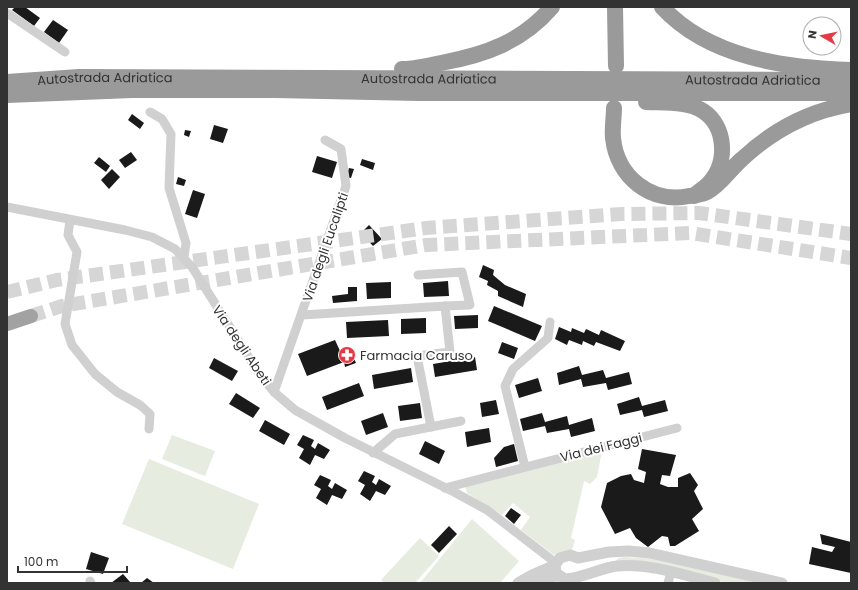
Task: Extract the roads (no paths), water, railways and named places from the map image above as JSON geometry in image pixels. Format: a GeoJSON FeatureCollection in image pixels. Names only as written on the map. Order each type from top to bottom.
{"type":"FeatureCollection","features":[{"type":"Feature","properties":{"kind":"highway"},"geometry":{"type":"LineString","coordinates":[[180,77],[260,72],[411,69],[441,64],[496,49],[525,32],[552,7]]}},
{"type":"Feature","properties":{"kind":"highway"},"geometry":{"type":"LineString","coordinates":[[615,7],[616,66]]}},
{"type":"Feature","properties":{"kind":"highway"},"geometry":{"type":"LineString","coordinates":[[662,7],[687,28],[716,44],[746,55],[774,63],[851,70]]}},
{"type":"Feature","properties":{"kind":"highway","name":"Autostrada Adriatica"},"geometry":{"type":"LineString","coordinates":[[7,82],[79,77],[851,80]]}},
{"type":"Feature","properties":{"kind":"highway","name":"Autostrada Adriatica"},"geometry":{"type":"LineString","coordinates":[[7,95],[148,90],[275,90],[419,93],[851,94]]}},
{"type":"Feature","properties":{"kind":"highway"},"geometry":{"type":"LineString","coordinates":[[419,93],[510,99],[642,102],[683,105],[702,110],[714,121],[720,134],[722,151],[719,168],[710,182],[694,196]]}},
{"type":"Feature","properties":{"kind":"highway"},"geometry":{"type":"LineString","coordinates":[[614,108],[613,138],[618,156],[626,172],[644,190],[657,196],[670,198],[694,196],[706,192],[718,184],[740,160],[765,138],[784,126],[826,110],[851,104]]}},
{"type":"Feature","properties":{"kind":"highway"},"geometry":{"type":"LineString","coordinates":[[7,324],[31,316]]}},
{"type":"Feature","properties":{"kind":"street"},"geometry":{"type":"LineString","coordinates":[[7,13],[65,52]]}},
{"type":"Feature","properties":{"kind":"street"},"geometry":{"type":"LineString","coordinates":[[150,112],[162,119],[171,134],[169,188],[186,243],[184,257]]}},
{"type":"Feature","properties":{"kind":"street","name":"Via degli Eucalipti"},"geometry":{"type":"LineString","coordinates":[[274,392],[346,186],[341,149],[325,140]]}},
{"type":"Feature","properties":{"kind":"street","name":"Via degli Abeti"},"geometry":{"type":"LineString","coordinates":[[7,207],[152,237],[175,249],[184,257],[260,375],[274,392],[300,413],[373,453],[487,510],[556,564]]}},
{"type":"Feature","properties":{"kind":"street"},"geometry":{"type":"LineString","coordinates":[[70,220],[68,235],[77,252],[65,324],[72,346],[95,374],[116,392],[140,405],[150,414],[149,430]]}},
{"type":"Feature","properties":{"kind":"street","name":"Via degli Eucalipti"},"geometry":{"type":"LineString","coordinates":[[302,315],[470,305],[462,272],[418,275]]}},
{"type":"Feature","properties":{"kind":"street"},"geometry":{"type":"LineString","coordinates":[[431,427],[417,356],[450,352],[445,306]]}},
{"type":"Feature","properties":{"kind":"street"},"geometry":{"type":"LineString","coordinates":[[525,467],[505,386],[513,369],[548,338],[550,322]]}},
{"type":"Feature","properties":{"kind":"street"},"geometry":{"type":"LineString","coordinates":[[373,453],[395,434],[461,421]]}},
{"type":"Feature","properties":{"kind":"street","name":"Via dei Faggi"},"geometry":{"type":"LineString","coordinates":[[445,488],[677,428]]}},
{"type":"Feature","properties":{"kind":"street"},"geometry":{"type":"LineString","coordinates":[[518,583],[556,564],[560,558],[570,555],[578,558],[609,552],[628,551],[650,553],[782,583]]}},
{"type":"Feature","properties":{"kind":"street"},"geometry":{"type":"LineString","coordinates":[[609,552],[606,555],[606,559],[616,566]]}},
{"type":"Feature","properties":{"kind":"street"},"geometry":{"type":"LineString","coordinates":[[568,578],[581,567],[578,558]]}},
{"type":"Feature","properties":{"kind":"street"},"geometry":{"type":"LineString","coordinates":[[556,564],[556,572],[568,578]]}},
{"type":"Feature","properties":{"kind":"street"},"geometry":{"type":"LineString","coordinates":[[534,583],[543,577],[568,578],[616,566],[655,568],[715,583]]}},
{"type":"Feature","properties":{"kind":"street"},"geometry":{"type":"LineString","coordinates":[[668,583],[671,572]]}},
{"type":"Feature","properties":{"kind":"tunnel"},"geometry":{"type":"LineString","coordinates":[[7,292],[57,280],[426,228],[622,214],[699,213],[851,234]]}},
{"type":"Feature","properties":{"kind":"tunnel"},"geometry":{"type":"LineString","coordinates":[[31,316],[62,306],[426,245],[690,233],[851,258]]}},
{"type":"Feature","properties":{"kind":"place","name":"Farmacia Caruso"},"geometry":{"type":"Point","coordinates":[347,355]}}]}
